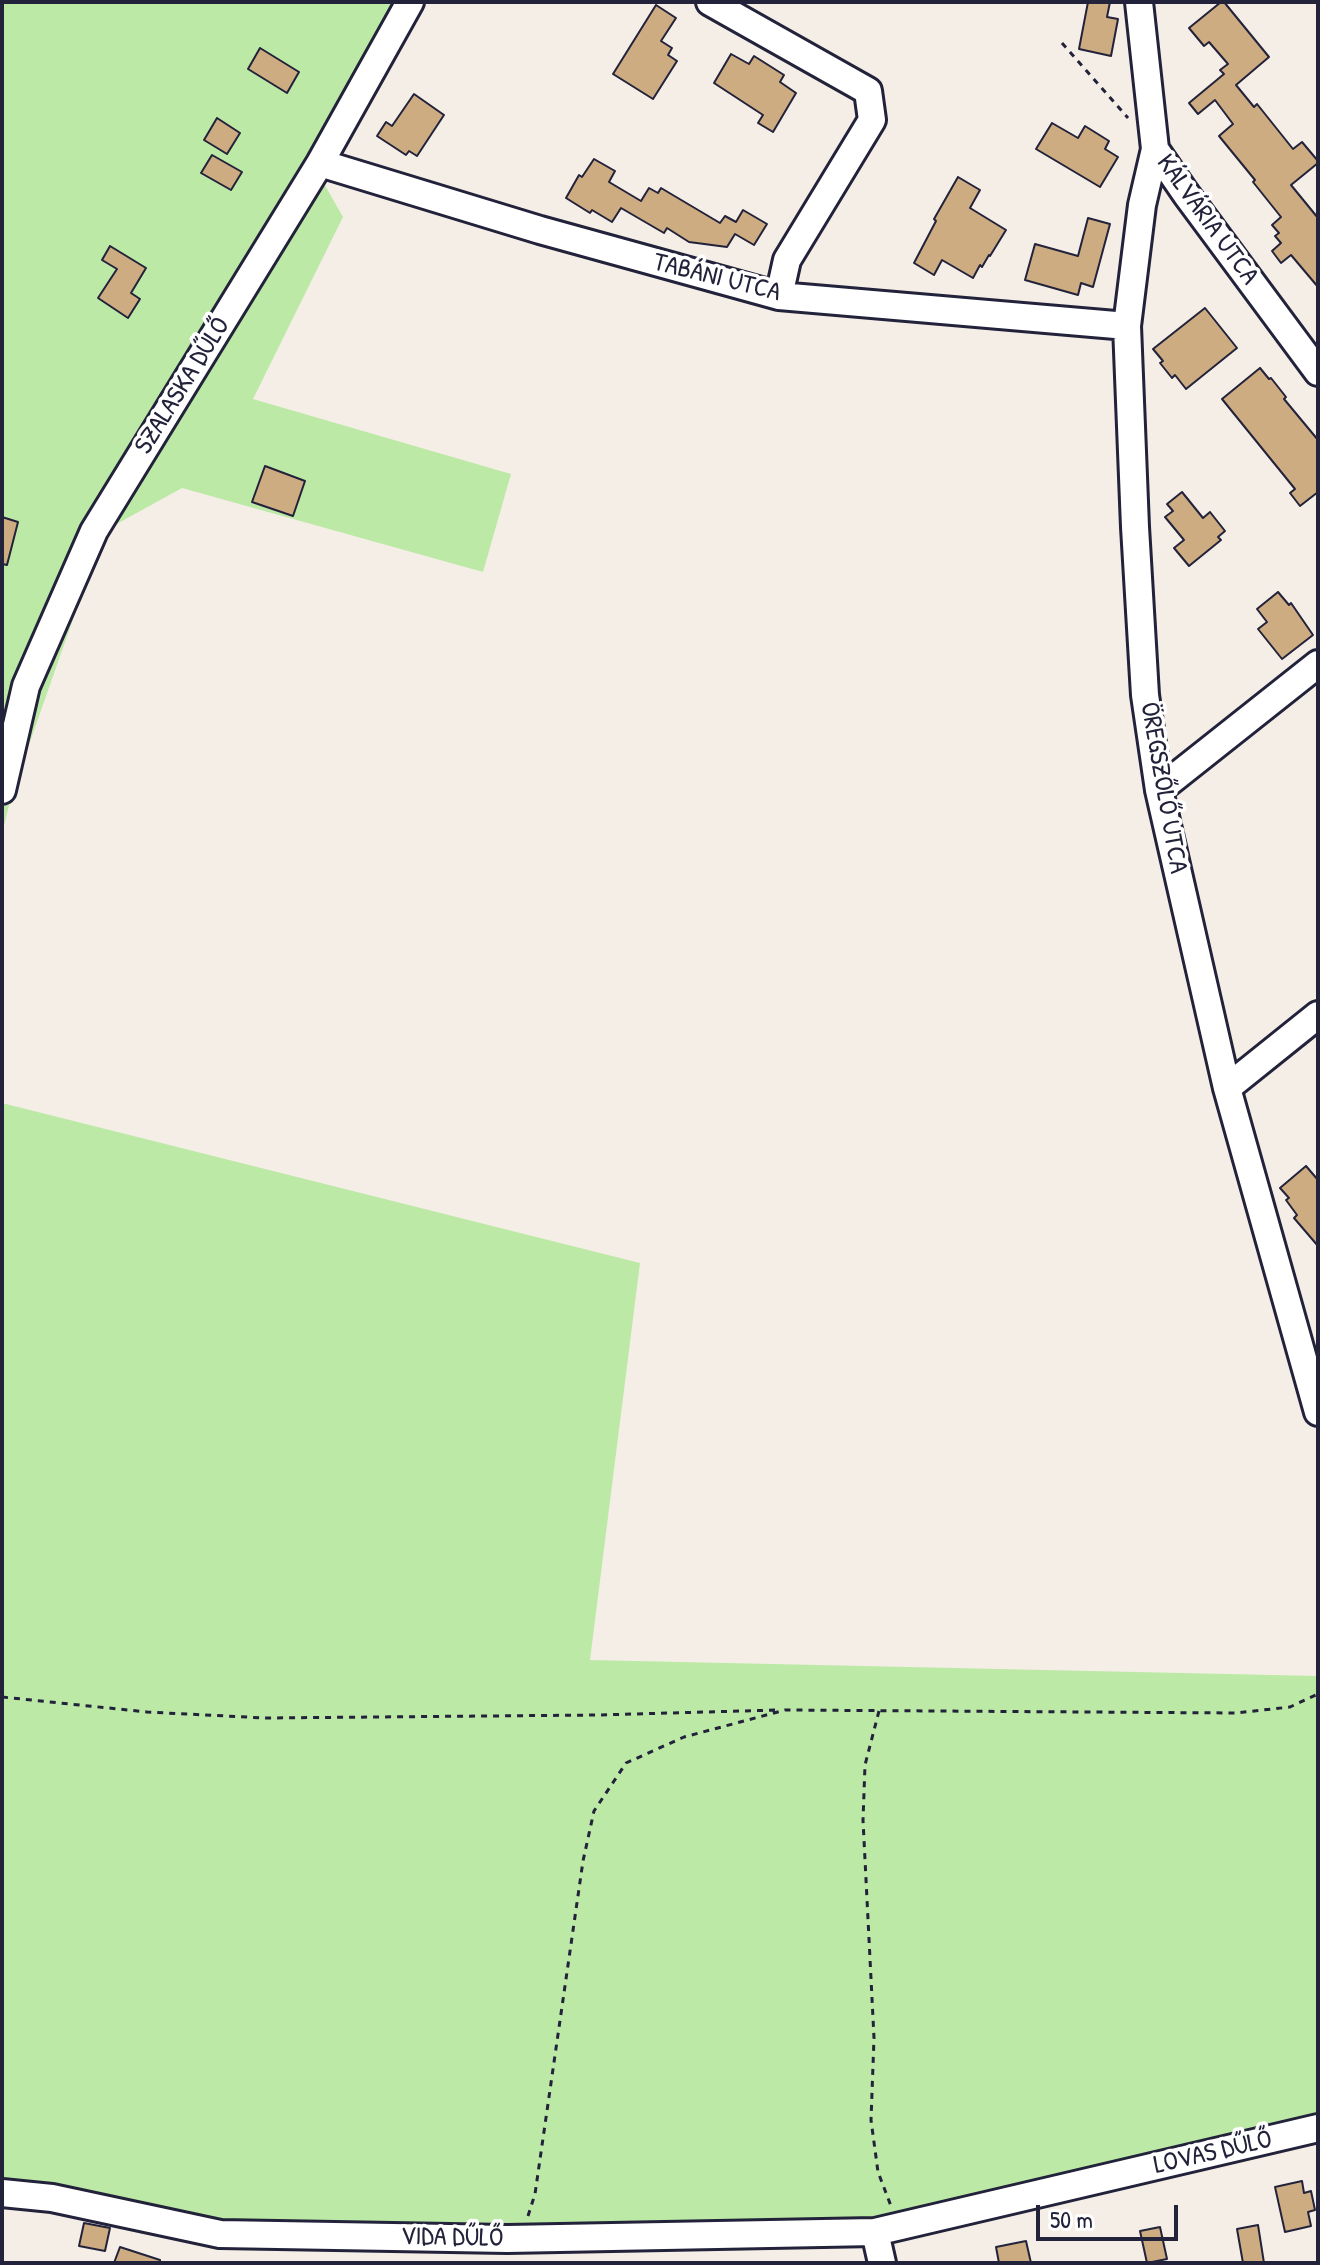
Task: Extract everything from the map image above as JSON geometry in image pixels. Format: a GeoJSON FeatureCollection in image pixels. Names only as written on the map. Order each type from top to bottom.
{"type":"FeatureCollection","features":[{"type":"Feature","properties":{"kind":"street","name":"SZALASKA DŰLŐ"},"geometry":{"type":"LineString","coordinates":[[2,790],[26,686],[94,531],[320,163],[410,2]]}},
{"type":"Feature","properties":{"kind":"street"},"geometry":{"type":"LineString","coordinates":[[710,2],[868,91],[872,120],[787,260],[779,296]]}},
{"type":"Feature","properties":{"kind":"street","name":"KÁLVÁRIA UTCA"},"geometry":{"type":"LineString","coordinates":[[1139,2],[1155,149],[1318,372]]}},
{"type":"Feature","properties":{"kind":"street","name":"ÖREGSZŐLŐ UTCA"},"geometry":{"type":"LineString","coordinates":[[1155,149],[1142,205],[1127,326],[1145,695],[1159,790],[1227,1088],[1313,1368],[1318,1412]]}},
{"type":"Feature","properties":{"kind":"street","name":"TABÁNI UTCA"},"geometry":{"type":"LineString","coordinates":[[320,163],[540,230],[779,296],[1127,326]]}},
{"type":"Feature","properties":{"kind":"street"},"geometry":{"type":"LineString","coordinates":[[1142,205],[1186,194]]}},
{"type":"Feature","properties":{"kind":"street"},"geometry":{"type":"LineString","coordinates":[[1159,790],[1318,664]]}},
{"type":"Feature","properties":{"kind":"street"},"geometry":{"type":"LineString","coordinates":[[1227,1088],[1318,1015]]}},
{"type":"Feature","properties":{"kind":"street","name":"LOVAS DŰLŐ"},"geometry":{"type":"LineString","coordinates":[[875,2232],[1318,2128]]}},
{"type":"Feature","properties":{"kind":"street","name":"VIDA DŰLŐ"},"geometry":{"type":"LineString","coordinates":[[2,2193],[52,2198],[220,2234],[507,2239],[875,2232]]}},
{"type":"Feature","properties":{"kind":"street"},"geometry":{"type":"LineString","coordinates":[[875,2232],[882,2263]]}},
{"type":"Feature","properties":{"kind":"path"},"geometry":{"type":"LineString","coordinates":[[1062,43],[1155,149]]}},
{"type":"Feature","properties":{"kind":"path"},"geometry":{"type":"LineString","coordinates":[[2,1697],[147,1712],[265,1718],[785,1710],[1236,1713],[1290,1707],[1318,1694]]}},
{"type":"Feature","properties":{"kind":"path"},"geometry":{"type":"LineString","coordinates":[[507,2239],[527,2221],[535,2194],[583,1861],[594,1811],[626,1763],[684,1737],[785,1710]]}},
{"type":"Feature","properties":{"kind":"path"},"geometry":{"type":"LineString","coordinates":[[879,1711],[865,1765],[863,1820],[874,2038],[871,2120],[878,2172],[890,2205],[905,2225]]}},
{"type":"Feature","properties":{"kind":"green space"},"geometry":{"type":"Polygon","coordinates":[[[2,2],[417,2],[318,173],[343,217],[253,399],[511,474],[483,572],[182,488],[104,531],[12,793],[2,834],[2,2]]]}},
{"type":"Feature","properties":{"kind":"green space"},"geometry":{"type":"Polygon","coordinates":[[[2,1103],[640,1263],[590,1660],[1318,1676],[1318,2127],[889,2221],[545,2234],[217,2222],[2,2187],[2,1103]]]}},
{"type":"Feature","properties":{"kind":"building"},"geometry":{"type":"Polygon","coordinates":[[[1088,2],[1110,2],[1107,17],[1118,19],[1111,56],[1079,49],[1088,2]]]}},
{"type":"Feature","properties":{"kind":"building"},"geometry":{"type":"Polygon","coordinates":[[[1221,2],[1269,57],[1236,85],[1254,107],[1257,104],[1293,149],[1302,142],[1318,161],[1291,185],[1318,218],[1318,287],[1291,255],[1281,263],[1272,251],[1281,243],[1275,236],[1279,233],[1272,225],[1281,217],[1219,136],[1233,124],[1215,100],[1198,114],[1189,103],[1224,74],[1220,70],[1228,64],[1209,42],[1204,46],[1189,28],[1221,2]]]}},
{"type":"Feature","properties":{"kind":"building"},"geometry":{"type":"Polygon","coordinates":[[[656,5],[676,18],[661,41],[672,48],[668,55],[677,61],[653,99],[613,74],[656,5]]]}},
{"type":"Feature","properties":{"kind":"building"},"geometry":{"type":"Polygon","coordinates":[[[260,48],[299,72],[287,93],[248,69],[260,48]]]}},
{"type":"Feature","properties":{"kind":"building"},"geometry":{"type":"Polygon","coordinates":[[[731,54],[749,64],[754,56],[784,75],[780,82],[796,93],[773,132],[758,123],[763,115],[714,83],[731,54]]]}},
{"type":"Feature","properties":{"kind":"building"},"geometry":{"type":"Polygon","coordinates":[[[414,94],[444,115],[417,156],[409,151],[406,155],[377,136],[386,122],[392,126],[414,94]]]}},
{"type":"Feature","properties":{"kind":"building"},"geometry":{"type":"Polygon","coordinates":[[[217,118],[240,133],[227,154],[204,140],[217,118]]]}},
{"type":"Feature","properties":{"kind":"building"},"geometry":{"type":"Polygon","coordinates":[[[1052,123],[1078,138],[1085,126],[1109,141],[1105,149],[1118,157],[1100,187],[1036,149],[1052,123]]]}},
{"type":"Feature","properties":{"kind":"building"},"geometry":{"type":"Polygon","coordinates":[[[212,155],[242,172],[231,190],[201,173],[212,155]]]}},
{"type":"Feature","properties":{"kind":"building"},"geometry":{"type":"Polygon","coordinates":[[[594,159],[615,171],[609,182],[641,201],[649,188],[658,193],[661,188],[720,223],[725,216],[736,222],[743,210],[767,224],[754,245],[735,234],[727,247],[689,242],[667,228],[664,233],[621,208],[612,222],[566,198],[579,175],[582,177],[594,159]]]}},
{"type":"Feature","properties":{"kind":"building"},"geometry":{"type":"Polygon","coordinates":[[[958,177],[980,190],[970,208],[1006,230],[973,278],[942,260],[934,275],[914,263],[958,177]]]}},
{"type":"Feature","properties":{"kind":"building"},"geometry":{"type":"Polygon","coordinates":[[[1088,218],[1110,224],[1093,287],[1081,283],[1078,295],[1025,280],[1035,244],[1078,256],[1088,218]]]}},
{"type":"Feature","properties":{"kind":"building"},"geometry":{"type":"Polygon","coordinates":[[[110,246],[146,268],[131,293],[140,299],[128,318],[98,298],[117,269],[102,260],[110,246]]]}},
{"type":"Feature","properties":{"kind":"building"},"geometry":{"type":"Polygon","coordinates":[[[1205,308],[1237,348],[1186,389],[1175,375],[1172,378],[1153,349],[1205,308]]]}},
{"type":"Feature","properties":{"kind":"building"},"geometry":{"type":"Polygon","coordinates":[[[1260,368],[1318,440],[1318,492],[1300,506],[1290,493],[1295,489],[1222,399],[1260,368]]]}},
{"type":"Feature","properties":{"kind":"building"},"geometry":{"type":"Polygon","coordinates":[[[265,466],[305,481],[293,516],[252,502],[265,466]]]}},
{"type":"Feature","properties":{"kind":"building"},"geometry":{"type":"Polygon","coordinates":[[[1182,492],[1203,518],[1210,512],[1225,531],[1218,537],[1221,540],[1189,566],[1174,548],[1184,540],[1165,517],[1173,511],[1167,504],[1182,492]]]}},
{"type":"Feature","properties":{"kind":"building"},"geometry":{"type":"Polygon","coordinates":[[[2,517],[18,522],[7,565],[2,564],[2,517]]]}},
{"type":"Feature","properties":{"kind":"building"},"geometry":{"type":"Polygon","coordinates":[[[1278,592],[1289,605],[1291,603],[1313,635],[1282,659],[1258,629],[1267,622],[1257,609],[1278,592]]]}},
{"type":"Feature","properties":{"kind":"building"},"geometry":{"type":"Polygon","coordinates":[[[1306,1166],[1318,1180],[1318,1246],[1294,1218],[1297,1215],[1280,1188],[1306,1166]]]}},
{"type":"Feature","properties":{"kind":"building"},"geometry":{"type":"Polygon","coordinates":[[[1302,2181],[1304,2193],[1311,2191],[1315,2210],[1308,2212],[1311,2226],[1285,2232],[1275,2187],[1302,2181]]]}},
{"type":"Feature","properties":{"kind":"building"},"geometry":{"type":"Polygon","coordinates":[[[84,2223],[110,2228],[105,2251],[79,2246],[84,2223]]]}},
{"type":"Feature","properties":{"kind":"building"},"geometry":{"type":"Polygon","coordinates":[[[1258,2225],[1264,2263],[1243,2263],[1237,2229],[1258,2225]]]}},
{"type":"Feature","properties":{"kind":"building"},"geometry":{"type":"Polygon","coordinates":[[[1160,2227],[1167,2259],[1147,2263],[1140,2231],[1160,2227]]]}},
{"type":"Feature","properties":{"kind":"building"},"geometry":{"type":"Polygon","coordinates":[[[1026,2241],[1031,2263],[999,2263],[996,2247],[1026,2241]]]}},
{"type":"Feature","properties":{"kind":"building"},"geometry":{"type":"Polygon","coordinates":[[[120,2247],[160,2260],[160,2263],[114,2263],[120,2247]]]}}]}
